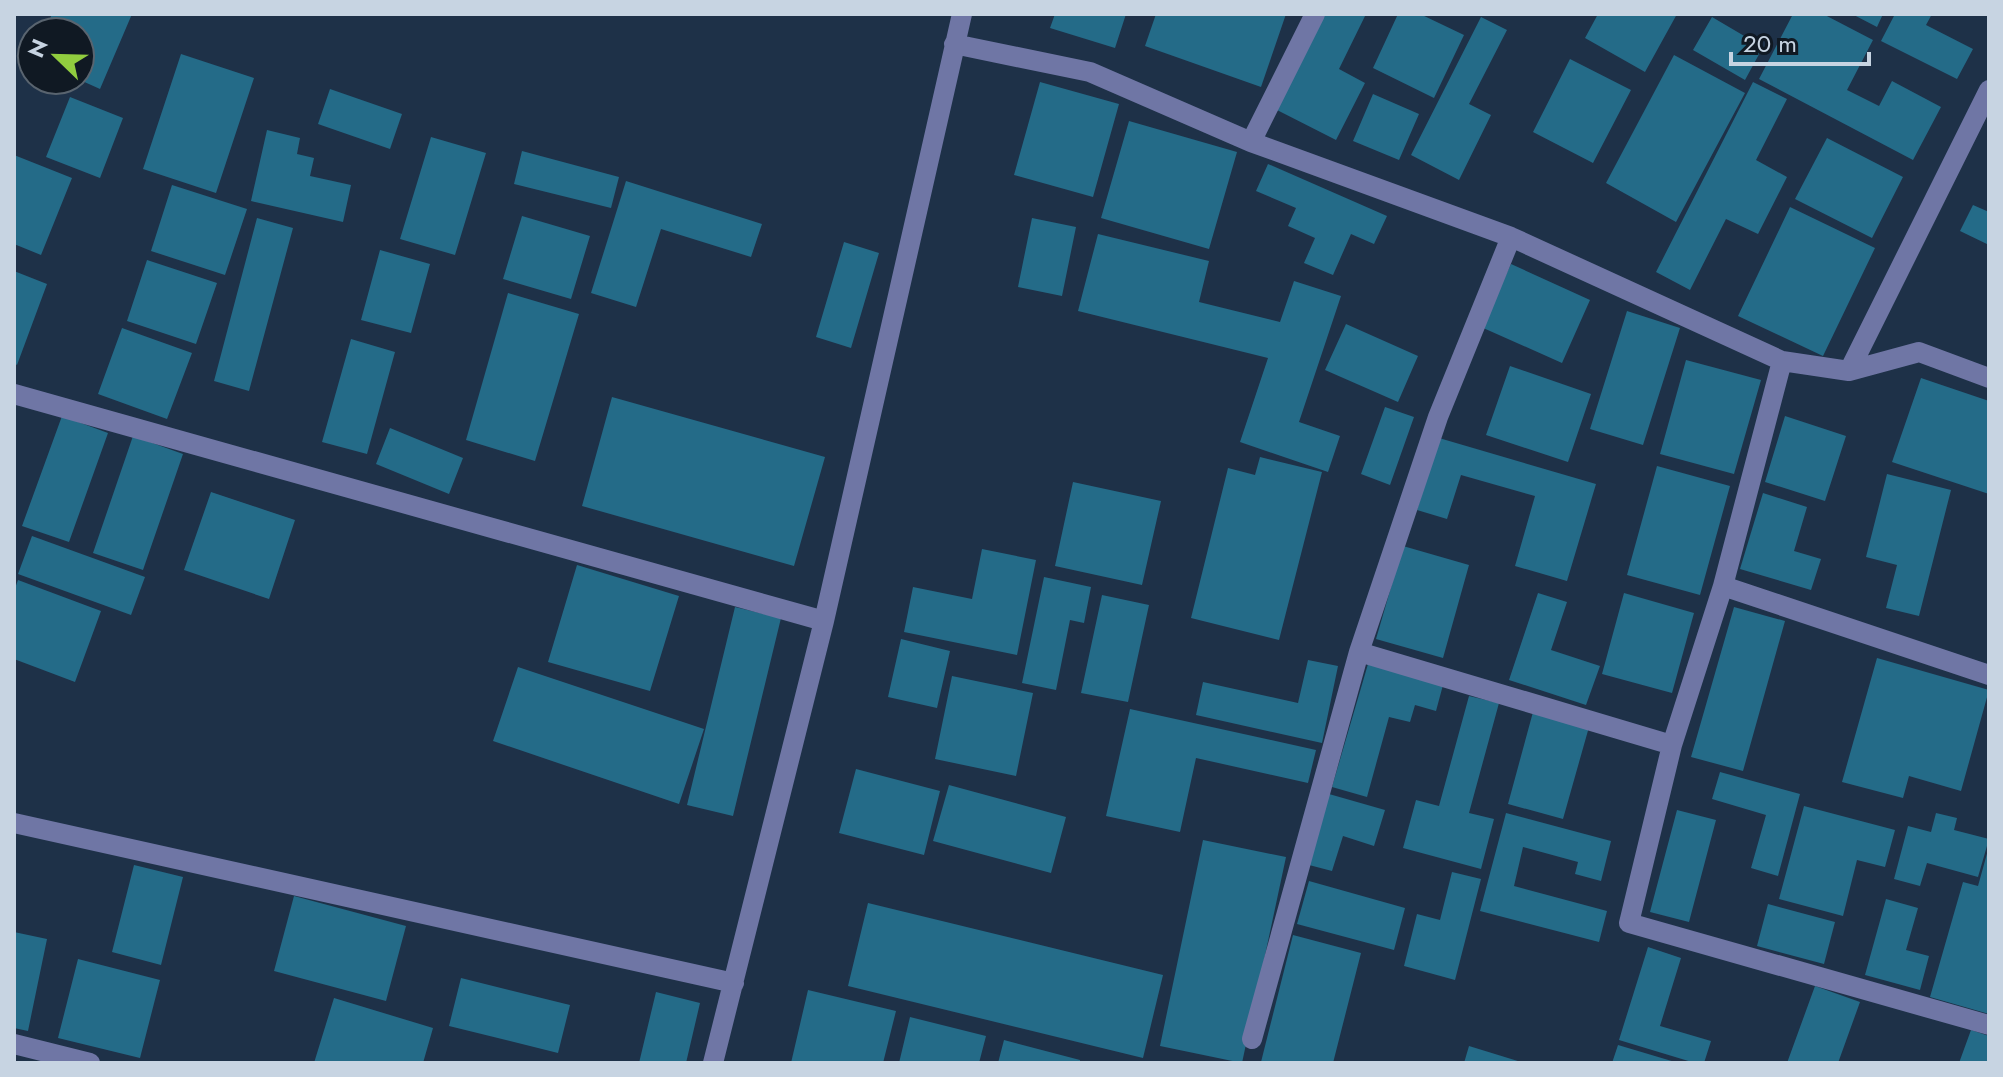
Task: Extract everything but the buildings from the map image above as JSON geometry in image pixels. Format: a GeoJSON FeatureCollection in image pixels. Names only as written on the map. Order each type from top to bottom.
{"type":"FeatureCollection","features":[{"type":"Feature","properties":{"kind":"street"},"geometry":{"type":"LineString","coordinates":[[713,1063],[824,621],[962,14]]}},
{"type":"Feature","properties":{"kind":"street"},"geometry":{"type":"LineString","coordinates":[[1251,142],[1315,14]]}},
{"type":"Feature","properties":{"kind":"street"},"geometry":{"type":"LineString","coordinates":[[954,44],[1090,72],[1251,142],[1511,237],[1782,361],[1849,371],[1919,352],[1989,378]]}},
{"type":"Feature","properties":{"kind":"street"},"geometry":{"type":"LineString","coordinates":[[1849,371],[1989,90]]}},
{"type":"Feature","properties":{"kind":"street"},"geometry":{"type":"LineString","coordinates":[[1252,1039],[1359,652],[1438,417],[1511,237]]}},
{"type":"Feature","properties":{"kind":"street"},"geometry":{"type":"LineString","coordinates":[[1782,361],[1723,586],[1672,745],[1629,923],[1989,1025]]}},
{"type":"Feature","properties":{"kind":"street"},"geometry":{"type":"LineString","coordinates":[[14,394],[824,621]]}},
{"type":"Feature","properties":{"kind":"street"},"geometry":{"type":"LineString","coordinates":[[1723,586],[1989,675]]}},
{"type":"Feature","properties":{"kind":"street"},"geometry":{"type":"LineString","coordinates":[[1359,652],[1672,745]]}},
{"type":"Feature","properties":{"kind":"street"},"geometry":{"type":"LineString","coordinates":[[14,823],[734,983]]}},
{"type":"Feature","properties":{"kind":"street"},"geometry":{"type":"LineString","coordinates":[[14,1044],[90,1063]]}}]}
